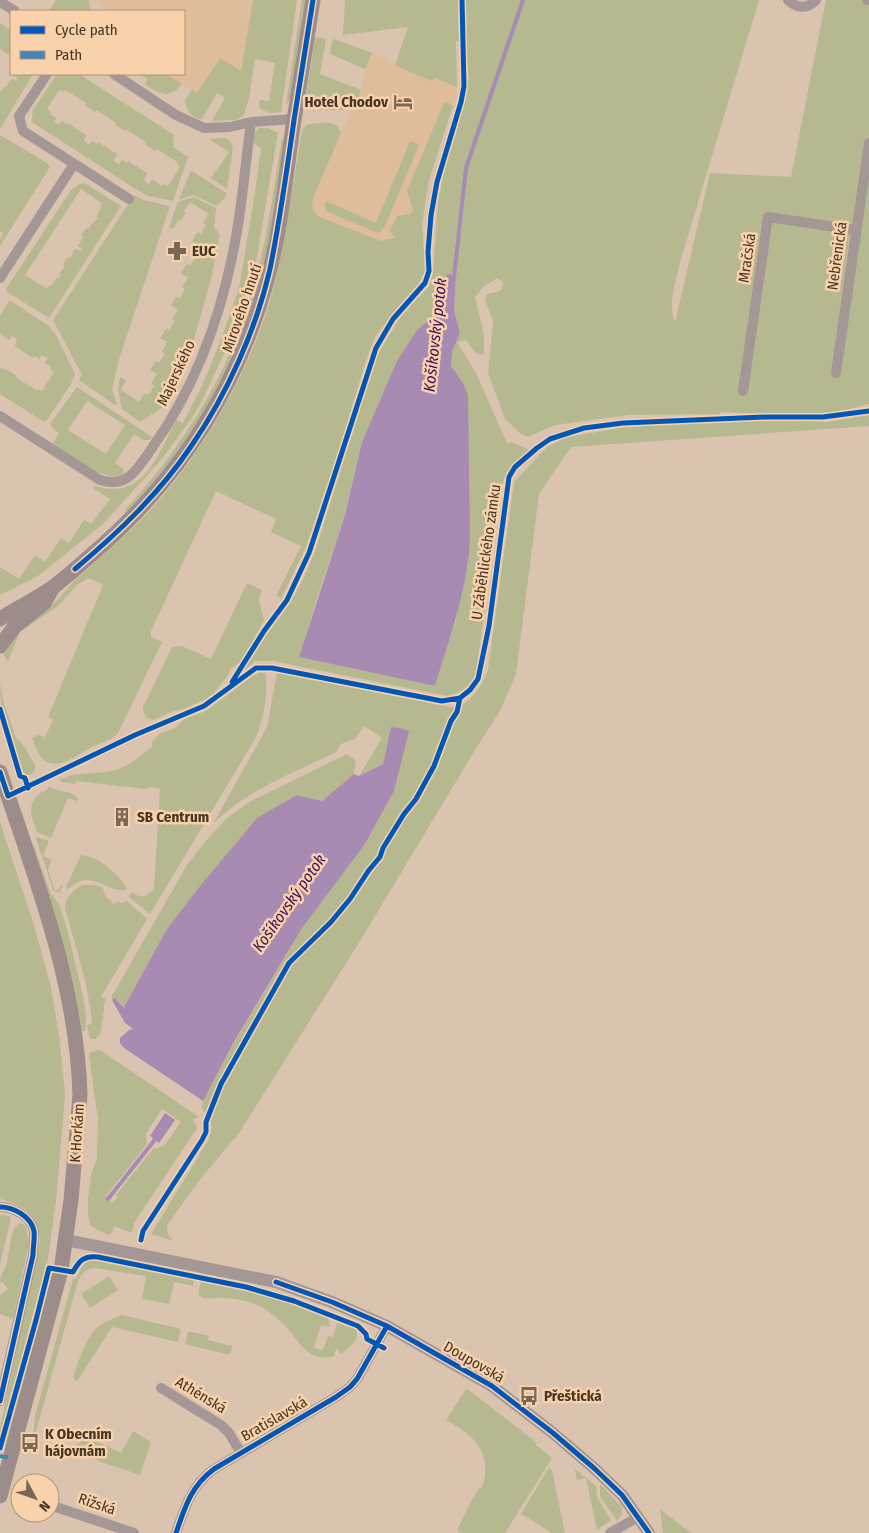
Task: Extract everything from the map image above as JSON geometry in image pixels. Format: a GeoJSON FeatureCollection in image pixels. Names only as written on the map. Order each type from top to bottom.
{"type":"FeatureCollection","features":[{"type":"Feature","properties":{"kind":"main road","name":"Mírového hnutí"},"geometry":{"type":"LineString","coordinates":[[0,619],[53,587],[105,544],[145,505],[191,447],[224,392],[246,344],[269,271],[283,197],[313,0]]}},
{"type":"Feature","properties":{"kind":"main road"},"geometry":{"type":"LineString","coordinates":[[0,646],[16,626],[44,603],[53,587]]}},
{"type":"Feature","properties":{"kind":"main road","name":"K Horkám"},"geometry":{"type":"LineString","coordinates":[[0,772],[57,948],[73,1020],[79,1068],[80,1095],[75,1166],[61,1270],[6,1457],[0,1496]]}},
{"type":"Feature","properties":{"kind":"street"},"geometry":{"type":"LineString","coordinates":[[788,0],[792,4],[801,7],[811,5],[816,0]]}},
{"type":"Feature","properties":{"kind":"street"},"geometry":{"type":"LineString","coordinates":[[0,2],[13,10]]}},
{"type":"Feature","properties":{"kind":"street"},"geometry":{"type":"LineString","coordinates":[[46,75],[19,116],[21,127],[26,134],[128,199]]}},
{"type":"Feature","properties":{"kind":"street"},"geometry":{"type":"LineString","coordinates":[[116,75],[171,112],[204,128],[230,127],[251,122],[294,119]]}},
{"type":"Feature","properties":{"kind":"street","name":"Majerského"},"geometry":{"type":"LineString","coordinates":[[0,416],[100,480],[114,483],[122,481],[129,478],[135,471],[176,411],[191,382],[212,331],[226,282],[237,231],[251,122]]}},
{"type":"Feature","properties":{"kind":"street","name":"Nebřenická"},"geometry":{"type":"LineString","coordinates":[[836,373],[869,143]]}},
{"type":"Feature","properties":{"kind":"street"},"geometry":{"type":"LineString","coordinates":[[0,278],[74,164]]}},
{"type":"Feature","properties":{"kind":"street","name":"Mračská"},"geometry":{"type":"LineString","coordinates":[[743,391],[768,217],[856,230]]}},
{"type":"Feature","properties":{"kind":"street"},"geometry":{"type":"LineString","coordinates":[[0,1207],[13,1209],[25,1217],[34,1230],[33,1255],[0,1401]]}},
{"type":"Feature","properties":{"kind":"street","name":"Doupovská"},"geometry":{"type":"LineString","coordinates":[[66,1240],[276,1282],[332,1302],[387,1326],[507,1396],[595,1469],[622,1495],[648,1533]]}},
{"type":"Feature","properties":{"kind":"street","name":"Bratislavská"},"geometry":{"type":"LineString","coordinates":[[176,1533],[187,1502],[197,1484],[214,1469],[350,1387],[357,1379],[387,1326]]}},
{"type":"Feature","properties":{"kind":"street","name":"Athénská"},"geometry":{"type":"LineString","coordinates":[[161,1388],[221,1425],[241,1453]]}},
{"type":"Feature","properties":{"kind":"street","name":"Rižská"},"geometry":{"type":"LineString","coordinates":[[60,1507],[134,1533]]}},
{"type":"Feature","properties":{"kind":"street"},"geometry":{"type":"LineString","coordinates":[[610,1533],[638,1517]]}},
{"type":"Feature","properties":{"kind":"shaded area"},"geometry":{"type":"Polygon","coordinates":[[[95,0],[253,0],[241,71],[219,58],[197,93],[168,75],[185,75],[185,10],[108,10],[95,0]]]}},
{"type":"Feature","properties":{"kind":"shaded area"},"geometry":{"type":"Polygon","coordinates":[[[372,53],[431,81],[435,78],[457,87],[453,106],[451,104],[408,191],[414,210],[410,214],[397,216],[395,219],[394,238],[382,241],[320,217],[313,212],[311,205],[341,133],[361,92],[365,69],[372,53]]]}},
{"type":"Feature","properties":{"kind":"green space"},"geometry":{"type":"Polygon","coordinates":[[[56,0],[89,0],[90,10],[50,10],[56,0]]]}},
{"type":"Feature","properties":{"kind":"green space"},"geometry":{"type":"Polygon","coordinates":[[[253,0],[297,0],[281,112],[270,113],[260,109],[260,100],[269,101],[275,63],[255,59],[249,98],[244,115],[236,120],[212,121],[225,98],[217,93],[202,119],[195,117],[188,110],[185,99],[192,90],[197,93],[220,58],[241,71],[253,0]]]}},
{"type":"Feature","properties":{"kind":"green space"},"geometry":{"type":"Polygon","coordinates":[[[302,0],[306,0],[290,99],[286,105],[302,0]]]}},
{"type":"Feature","properties":{"kind":"green space"},"geometry":{"type":"Polygon","coordinates":[[[345,0],[458,0],[459,41],[456,41],[457,87],[435,78],[431,81],[395,65],[408,27],[343,35],[345,0]]]}},
{"type":"Feature","properties":{"kind":"green space"},"geometry":{"type":"Polygon","coordinates":[[[465,0],[759,0],[681,259],[672,299],[675,322],[710,173],[791,177],[826,0],[869,0],[869,404],[823,416],[720,412],[720,414],[629,415],[555,425],[528,437],[521,434],[505,419],[488,373],[493,321],[485,300],[487,294],[502,289],[503,282],[497,278],[483,287],[475,297],[484,335],[484,354],[478,354],[466,340],[457,342],[476,373],[507,443],[512,442],[529,450],[511,466],[505,476],[501,489],[476,673],[471,682],[461,691],[447,696],[273,661],[255,661],[244,671],[252,655],[288,606],[302,582],[316,549],[376,358],[397,322],[429,287],[433,273],[438,202],[444,173],[467,93],[469,76],[466,58],[465,0]],[[447,274],[441,303],[433,317],[417,330],[362,442],[345,515],[316,601],[300,657],[435,686],[456,620],[470,540],[463,383],[451,367],[452,352],[460,333],[454,310],[456,275],[447,274]]]}},
{"type":"Feature","properties":{"kind":"green space"},"geometry":{"type":"Polygon","coordinates":[[[0,23],[10,29],[10,55],[0,49],[0,23]]]}},
{"type":"Feature","properties":{"kind":"green space"},"geometry":{"type":"Polygon","coordinates":[[[315,37],[326,39],[320,74],[361,90],[351,108],[325,110],[314,108],[308,104],[306,97],[315,37]]]}},
{"type":"Feature","properties":{"kind":"green space"},"geometry":{"type":"Polygon","coordinates":[[[334,39],[372,53],[365,69],[330,54],[334,39]]]}},
{"type":"Feature","properties":{"kind":"green space"},"geometry":{"type":"Polygon","coordinates":[[[13,75],[32,75],[0,129],[0,92],[11,79],[18,80],[13,75]]]}},
{"type":"Feature","properties":{"kind":"green space"},"geometry":{"type":"Polygon","coordinates":[[[56,75],[81,75],[174,135],[173,147],[188,157],[173,201],[148,196],[134,188],[32,122],[33,110],[56,75]],[[59,90],[47,109],[56,118],[54,122],[59,125],[62,121],[68,123],[86,135],[84,141],[89,145],[92,141],[97,144],[98,142],[117,154],[114,161],[119,164],[122,160],[127,163],[128,161],[147,173],[144,180],[149,184],[152,179],[162,186],[164,184],[168,186],[180,167],[177,162],[157,149],[155,151],[145,144],[146,142],[115,125],[116,123],[97,110],[95,112],[85,105],[86,103],[65,90],[64,92],[59,90]]]}},
{"type":"Feature","properties":{"kind":"green space"},"geometry":{"type":"Polygon","coordinates":[[[141,75],[168,75],[182,84],[173,92],[164,94],[145,84],[148,79],[141,75]]]}},
{"type":"Feature","properties":{"kind":"green space"},"geometry":{"type":"Polygon","coordinates":[[[446,102],[453,106],[429,180],[422,224],[425,270],[419,283],[375,337],[306,547],[281,598],[276,596],[301,546],[271,532],[276,519],[216,491],[151,631],[151,637],[162,642],[118,733],[69,760],[62,763],[49,763],[40,755],[32,738],[38,735],[45,737],[53,720],[48,717],[103,585],[89,578],[77,585],[58,606],[20,632],[8,661],[1,652],[24,624],[53,604],[146,515],[187,466],[223,410],[252,350],[273,290],[286,230],[302,130],[307,124],[323,122],[336,125],[341,133],[314,196],[312,205],[315,213],[320,217],[381,241],[394,238],[390,231],[397,216],[410,214],[413,210],[407,191],[443,105],[446,102]]]}},
{"type":"Feature","properties":{"kind":"green space"},"geometry":{"type":"Polygon","coordinates":[[[259,128],[268,128],[278,133],[255,268],[231,338],[202,401],[161,460],[103,524],[38,576],[0,595],[0,567],[19,579],[35,555],[45,562],[61,538],[69,543],[84,520],[91,524],[110,499],[93,488],[95,486],[112,489],[126,487],[137,481],[147,472],[155,460],[176,420],[183,423],[202,386],[221,340],[239,288],[261,149],[253,142],[255,133],[259,128]]]}},
{"type":"Feature","properties":{"kind":"green space"},"geometry":{"type":"Polygon","coordinates":[[[0,135],[47,163],[50,167],[0,246],[0,239],[3,233],[0,231],[0,135]]]}},
{"type":"Feature","properties":{"kind":"green space"},"geometry":{"type":"Polygon","coordinates":[[[225,138],[230,141],[233,147],[227,189],[211,178],[229,152],[209,139],[225,138]]]}},
{"type":"Feature","properties":{"kind":"green space"},"geometry":{"type":"Polygon","coordinates":[[[282,138],[284,144],[268,246],[250,312],[238,343],[208,404],[190,433],[150,486],[127,511],[125,510],[164,463],[199,413],[214,387],[239,332],[260,262],[282,138]]]}},
{"type":"Feature","properties":{"kind":"green space"},"geometry":{"type":"Polygon","coordinates":[[[410,141],[419,145],[385,226],[380,232],[377,233],[326,211],[326,201],[376,223],[410,141]]]}},
{"type":"Feature","properties":{"kind":"green space"},"geometry":{"type":"Polygon","coordinates":[[[192,171],[226,193],[225,198],[216,206],[193,195],[179,200],[192,171]]]}},
{"type":"Feature","properties":{"kind":"green space"},"geometry":{"type":"Polygon","coordinates":[[[83,183],[88,185],[121,206],[49,318],[7,292],[6,289],[71,190],[83,183]],[[81,189],[25,275],[47,289],[49,285],[51,286],[61,275],[59,274],[65,266],[63,264],[68,257],[70,258],[75,249],[81,251],[82,249],[78,246],[83,237],[81,236],[86,228],[88,229],[98,218],[96,217],[102,203],[81,189]]]}},
{"type":"Feature","properties":{"kind":"green space"},"geometry":{"type":"Polygon","coordinates":[[[134,195],[144,200],[170,206],[120,356],[112,389],[117,404],[115,405],[79,380],[82,375],[53,320],[134,195]]]}},
{"type":"Feature","properties":{"kind":"green space"},"geometry":{"type":"Polygon","coordinates":[[[193,197],[216,208],[214,227],[220,235],[211,279],[194,339],[162,408],[140,422],[122,409],[118,390],[120,377],[126,380],[121,390],[139,402],[145,393],[149,395],[154,386],[151,384],[157,374],[150,370],[156,361],[159,363],[165,354],[162,352],[167,342],[160,338],[175,321],[172,319],[178,310],[171,305],[176,297],[180,298],[185,289],[182,287],[188,278],[181,273],[187,264],[190,266],[196,257],[193,255],[199,245],[192,241],[197,232],[201,234],[206,225],[203,223],[209,214],[190,202],[184,211],[186,212],[181,221],[178,220],[173,229],[169,227],[178,202],[193,197]]]}},
{"type":"Feature","properties":{"kind":"green space"},"geometry":{"type":"Polygon","coordinates":[[[9,301],[49,326],[56,335],[75,374],[70,386],[44,422],[0,394],[0,367],[16,375],[15,377],[36,390],[42,391],[54,372],[45,363],[48,358],[42,355],[39,359],[35,356],[33,358],[15,346],[17,339],[12,336],[9,340],[0,334],[0,316],[9,301]]]}},
{"type":"Feature","properties":{"kind":"green space"},"geometry":{"type":"Polygon","coordinates":[[[77,387],[152,437],[150,440],[143,440],[134,434],[115,463],[124,469],[123,474],[119,477],[110,476],[76,460],[53,443],[59,433],[50,424],[77,387]],[[87,401],[68,430],[106,454],[125,425],[87,401]]]}},
{"type":"Feature","properties":{"kind":"green space"},"geometry":{"type":"Polygon","coordinates":[[[869,415],[869,426],[571,447],[539,494],[516,674],[500,711],[360,941],[239,1133],[202,1177],[167,1225],[168,1234],[173,1241],[151,1234],[208,1141],[212,1127],[208,1116],[201,1108],[233,1045],[302,928],[365,844],[394,791],[408,731],[391,727],[383,764],[359,776],[382,738],[364,726],[355,739],[341,744],[336,752],[255,792],[226,812],[213,824],[267,727],[277,673],[445,706],[455,707],[461,705],[476,693],[488,670],[514,482],[547,447],[567,437],[627,427],[761,419],[828,422],[869,415]]]}},
{"type":"Feature","properties":{"kind":"green space"},"geometry":{"type":"Polygon","coordinates":[[[247,583],[262,590],[259,602],[264,620],[241,662],[230,669],[228,675],[214,693],[206,699],[153,720],[146,718],[143,707],[172,647],[182,646],[211,659],[247,583]]]}},
{"type":"Feature","properties":{"kind":"green space"},"geometry":{"type":"Polygon","coordinates":[[[266,673],[266,699],[255,739],[150,914],[129,895],[132,892],[138,896],[144,896],[154,888],[160,789],[76,781],[75,784],[61,782],[60,778],[78,774],[113,771],[125,766],[152,747],[152,742],[159,734],[175,728],[184,719],[206,711],[254,675],[266,673]]]}},
{"type":"Feature","properties":{"kind":"green space"},"geometry":{"type":"Polygon","coordinates":[[[0,682],[3,701],[16,738],[22,743],[35,765],[35,770],[30,775],[24,775],[20,768],[1,705],[0,682]]]}},
{"type":"Feature","properties":{"kind":"green space"},"geometry":{"type":"Polygon","coordinates":[[[347,754],[356,761],[354,774],[322,801],[297,795],[167,929],[124,1007],[115,997],[112,1000],[112,996],[187,865],[227,818],[249,802],[347,754]]]}},
{"type":"Feature","properties":{"kind":"green space"},"geometry":{"type":"Polygon","coordinates":[[[49,786],[56,790],[72,793],[78,799],[77,801],[68,798],[51,838],[37,832],[31,812],[32,803],[49,786]]]}},
{"type":"Feature","properties":{"kind":"green space"},"geometry":{"type":"Polygon","coordinates":[[[0,822],[33,922],[51,987],[60,1042],[65,1096],[56,1200],[48,1259],[0,1435],[40,1242],[34,1218],[16,1204],[0,1199],[0,822]]]}},
{"type":"Feature","properties":{"kind":"green space"},"geometry":{"type":"Polygon","coordinates":[[[37,837],[49,841],[43,856],[52,860],[48,870],[55,891],[63,885],[60,892],[55,892],[53,890],[37,837]]]}},
{"type":"Feature","properties":{"kind":"green space"},"geometry":{"type":"Polygon","coordinates":[[[32,841],[50,892],[60,906],[68,932],[84,1001],[85,1031],[82,1031],[69,965],[32,841]]]}},
{"type":"Feature","properties":{"kind":"green space"},"geometry":{"type":"Polygon","coordinates":[[[81,855],[97,860],[108,867],[118,876],[127,890],[115,889],[98,882],[86,880],[78,882],[67,890],[66,887],[81,855]]]}},
{"type":"Feature","properties":{"kind":"green space"},"geometry":{"type":"Polygon","coordinates":[[[83,885],[95,885],[103,888],[105,896],[113,904],[127,901],[147,919],[101,997],[105,998],[105,1000],[101,1032],[96,1039],[92,1039],[89,1036],[87,1025],[92,1024],[88,995],[65,908],[71,894],[83,885]]]}},
{"type":"Feature","properties":{"kind":"green space"},"geometry":{"type":"Polygon","coordinates":[[[100,1050],[199,1117],[193,1119],[197,1128],[134,1223],[132,1233],[114,1226],[112,1233],[107,1235],[91,1226],[88,1215],[91,1175],[97,1158],[98,1117],[89,1055],[91,1052],[100,1050]],[[162,1109],[146,1134],[147,1144],[106,1196],[112,1203],[118,1197],[116,1195],[153,1149],[164,1146],[181,1122],[162,1109]]]}},
{"type":"Feature","properties":{"kind":"green space"},"geometry":{"type":"Polygon","coordinates":[[[0,1215],[11,1218],[0,1264],[0,1215]]]}},
{"type":"Feature","properties":{"kind":"green space"},"geometry":{"type":"Polygon","coordinates":[[[19,1223],[24,1224],[26,1228],[29,1243],[13,1319],[0,1314],[0,1295],[8,1289],[2,1282],[0,1283],[8,1260],[13,1232],[19,1223]]]}},
{"type":"Feature","properties":{"kind":"green space"},"geometry":{"type":"Polygon","coordinates":[[[89,1260],[192,1278],[194,1281],[193,1286],[174,1282],[169,1304],[142,1299],[146,1276],[94,1268],[84,1272],[78,1281],[33,1442],[35,1416],[73,1279],[76,1278],[83,1265],[89,1260]]]}},
{"type":"Feature","properties":{"kind":"green space"},"geometry":{"type":"Polygon","coordinates":[[[109,1276],[118,1290],[90,1308],[81,1294],[109,1276]]]}},
{"type":"Feature","properties":{"kind":"green space"},"geometry":{"type":"Polygon","coordinates":[[[201,1281],[273,1297],[327,1315],[330,1327],[321,1325],[314,1348],[323,1350],[328,1336],[333,1337],[338,1320],[354,1327],[357,1331],[356,1338],[351,1346],[340,1354],[338,1349],[335,1351],[334,1356],[318,1357],[306,1351],[279,1319],[261,1307],[250,1302],[200,1296],[199,1291],[201,1281]]]}},
{"type":"Feature","properties":{"kind":"green space"},"geometry":{"type":"Polygon","coordinates":[[[122,1315],[181,1329],[178,1342],[112,1327],[77,1381],[73,1378],[75,1371],[92,1333],[103,1323],[122,1315]]]}},
{"type":"Feature","properties":{"kind":"green space"},"geometry":{"type":"Polygon","coordinates":[[[38,1324],[30,1364],[7,1445],[2,1448],[38,1324]]]}},
{"type":"Feature","properties":{"kind":"green space"},"geometry":{"type":"Polygon","coordinates":[[[188,1331],[209,1336],[208,1340],[232,1346],[230,1355],[185,1344],[188,1331]]]}},
{"type":"Feature","properties":{"kind":"green space"},"geometry":{"type":"Polygon","coordinates":[[[466,1389],[537,1443],[536,1445],[552,1458],[505,1533],[459,1533],[460,1531],[457,1530],[470,1503],[480,1487],[482,1488],[485,1475],[485,1464],[479,1446],[465,1432],[446,1420],[466,1389]]]}},
{"type":"Feature","properties":{"kind":"green space"},"geometry":{"type":"Polygon","coordinates":[[[133,1431],[151,1442],[140,1475],[99,1461],[75,1446],[88,1437],[121,1453],[133,1431]]]}},
{"type":"Feature","properties":{"kind":"green space"},"geometry":{"type":"Polygon","coordinates":[[[548,1469],[552,1470],[565,1533],[552,1533],[521,1514],[548,1469]]]}},
{"type":"Feature","properties":{"kind":"green space"},"geometry":{"type":"Polygon","coordinates":[[[575,1469],[596,1486],[597,1497],[611,1520],[597,1530],[586,1478],[577,1480],[575,1469]]]}},
{"type":"Feature","properties":{"kind":"green space"},"geometry":{"type":"Polygon","coordinates":[[[600,1484],[622,1509],[622,1515],[617,1521],[600,1496],[600,1484]]]}},
{"type":"Feature","properties":{"kind":"green space"},"geometry":{"type":"Polygon","coordinates":[[[660,1509],[691,1533],[663,1533],[660,1509]]]}},
{"type":"Feature","properties":{"kind":"water"},"geometry":{"type":"Polygon","coordinates":[[[447,274],[456,275],[454,310],[460,333],[452,352],[451,366],[463,383],[468,395],[470,540],[462,596],[435,686],[299,657],[345,515],[362,442],[397,361],[417,330],[433,317],[441,303],[447,274]]]}},
{"type":"Feature","properties":{"kind":"water"},"geometry":{"type":"Polygon","coordinates":[[[391,727],[409,731],[394,791],[365,844],[302,928],[234,1042],[203,1101],[124,1048],[120,1043],[120,1038],[133,1029],[125,1023],[112,1000],[115,997],[119,1003],[126,1009],[124,1007],[167,929],[257,818],[297,795],[322,801],[354,774],[359,776],[383,764],[391,727]]]}},
{"type":"Feature","properties":{"kind":"water"},"geometry":{"type":"Polygon","coordinates":[[[165,1113],[175,1120],[159,1143],[150,1136],[165,1113]]]}},
{"type":"Feature","properties":{"kind":"waterway","name":"Košíkovský potok"},"geometry":{"type":"LineString","coordinates":[[454,277],[466,168],[523,0]]}},
{"type":"Feature","properties":{"kind":"waterway","name":"Košíkovský potok"},"geometry":{"type":"LineString","coordinates":[[108,1199],[157,1137]]}},
{"type":"Feature","properties":{"kind":"marked path"},"geometry":{"type":"LineString","coordinates":[[0,1456],[11,1458]]}},
{"type":"Feature","properties":{"kind":"cycle path"},"geometry":{"type":"LineString","coordinates":[[75,569],[153,496],[180,463],[217,405],[239,361],[257,315],[274,251],[313,0]]}},
{"type":"Feature","properties":{"kind":"cycle path"},"geometry":{"type":"LineString","coordinates":[[232,682],[264,631],[287,600],[309,553],[376,348],[393,319],[425,283],[429,271],[428,252],[431,215],[437,182],[464,86],[462,0]]}},
{"type":"Feature","properties":{"kind":"cycle path","name":"U Záběhlického zámku"},"geometry":{"type":"LineString","coordinates":[[0,772],[8,796],[135,735],[204,706],[256,668],[272,668],[442,701],[460,698],[470,690],[478,679],[489,626],[509,477],[515,467],[537,448],[550,439],[584,428],[623,423],[766,417],[823,417],[869,411]]}},
{"type":"Feature","properties":{"kind":"cycle path"},"geometry":{"type":"LineString","coordinates":[[141,1240],[143,1231],[202,1140],[206,1132],[206,1122],[221,1084],[289,963],[331,922],[350,899],[380,857],[383,848],[404,814],[416,799],[434,766],[451,721],[457,712],[460,698]]}},
{"type":"Feature","properties":{"kind":"cycle path"},"geometry":{"type":"LineString","coordinates":[[0,709],[20,776],[25,778],[28,788]]}},
{"type":"Feature","properties":{"kind":"cycle path"},"geometry":{"type":"LineString","coordinates":[[0,1207],[21,1213],[29,1221],[34,1231],[33,1255],[0,1401]]}},
{"type":"Feature","properties":{"kind":"cycle path"},"geometry":{"type":"LineString","coordinates":[[0,1448],[49,1268],[73,1272],[80,1262],[89,1257],[98,1257],[246,1287],[294,1301],[358,1326],[366,1334],[367,1339],[384,1348]]}},
{"type":"Feature","properties":{"kind":"cycle path"},"geometry":{"type":"LineString","coordinates":[[276,1282],[332,1302],[387,1326],[492,1386],[553,1433],[595,1469],[622,1495],[649,1533]]}},
{"type":"Feature","properties":{"kind":"cycle path"},"geometry":{"type":"LineString","coordinates":[[176,1533],[194,1490],[206,1476],[214,1469],[350,1387],[357,1379],[387,1326]]}},
{"type":"Feature","properties":{"kind":"place","name":"Hotel Chodov"},"geometry":{"type":"Point","coordinates":[403,102]}},
{"type":"Feature","properties":{"kind":"place","name":"EUC"},"geometry":{"type":"Point","coordinates":[177,251]}},
{"type":"Feature","properties":{"kind":"place","name":"SB Centrum"},"geometry":{"type":"Point","coordinates":[122,817]}},
{"type":"Feature","properties":{"kind":"place","name":"Přeštická"},"geometry":{"type":"Point","coordinates":[529,1396]}},
{"type":"Feature","properties":{"kind":"place","name":"K Obecním hájovnám"},"geometry":{"type":"Point","coordinates":[30,1443]}}]}
